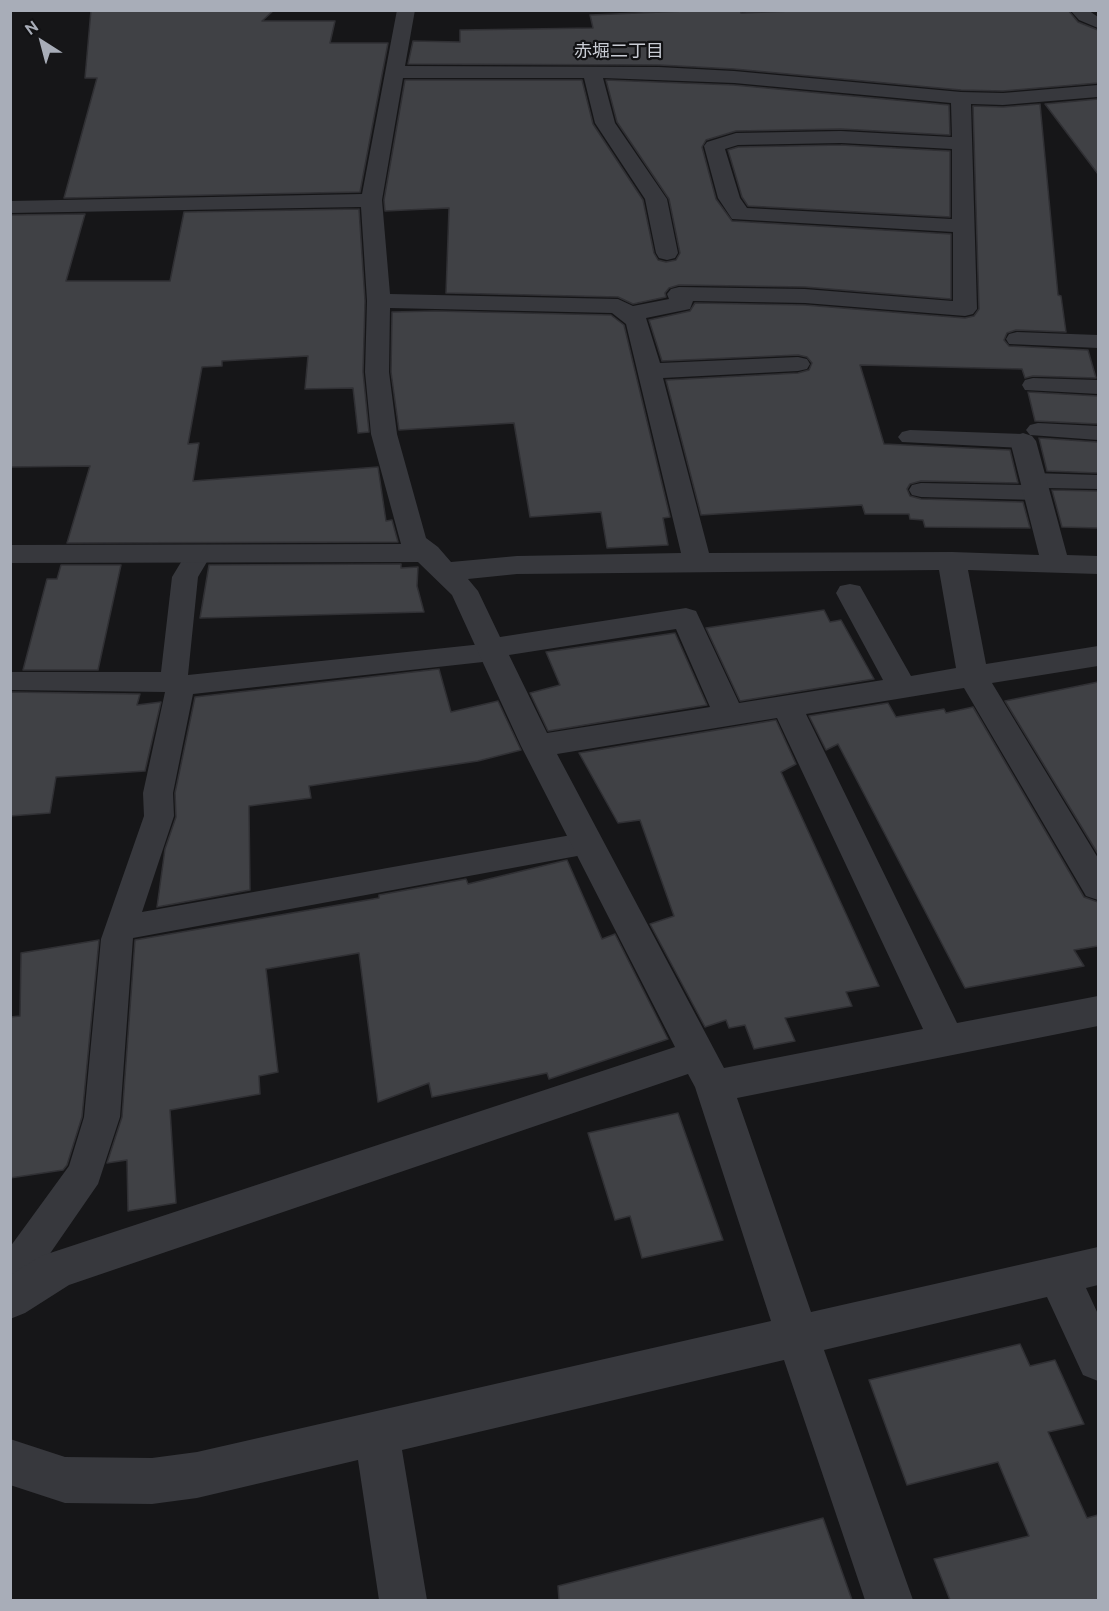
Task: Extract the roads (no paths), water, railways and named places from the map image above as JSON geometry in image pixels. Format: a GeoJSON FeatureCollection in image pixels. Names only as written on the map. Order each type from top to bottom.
{"type":"FeatureCollection","features":[{"type":"Feature","properties":{"kind":"street"},"geometry":{"type":"LineString","coordinates":[[406,10],[371,200],[379,301],[377,372],[384,434],[413,541],[437,562],[464,591],[537,746],[706,1071],[889,1600]]}},
{"type":"Feature","properties":{"kind":"street"},"geometry":{"type":"LineString","coordinates":[[393,72],[659,73],[734,77],[961,98],[1003,99],[1098,91]]}},
{"type":"Feature","properties":{"kind":"street"},"geometry":{"type":"LineString","coordinates":[[592,73],[605,123],[656,198],[667,253]]}},
{"type":"Feature","properties":{"kind":"street"},"geometry":{"type":"LineString","coordinates":[[628,314],[682,304],[679,294],[805,296],[965,309],[961,98]]}},
{"type":"Feature","properties":{"kind":"street"},"geometry":{"type":"LineString","coordinates":[[962,144],[841,137],[736,139],[714,146],[729,198],[740,214],[963,226]]}},
{"type":"Feature","properties":{"kind":"street"},"geometry":{"type":"LineString","coordinates":[[10,207],[371,200]]}},
{"type":"Feature","properties":{"kind":"street"},"geometry":{"type":"LineString","coordinates":[[379,301],[618,306],[637,321],[698,562]]}},
{"type":"Feature","properties":{"kind":"street"},"geometry":{"type":"LineString","coordinates":[[648,371],[798,364]]}},
{"type":"Feature","properties":{"kind":"street"},"geometry":{"type":"LineString","coordinates":[[1030,435],[1035,486],[1055,563]]}},
{"type":"Feature","properties":{"kind":"street"},"geometry":{"type":"LineString","coordinates":[[10,554],[198,555],[517,565],[952,561],[1098,565]]}},
{"type":"Feature","properties":{"kind":"street"},"geometry":{"type":"LineString","coordinates":[[952,561],[973,677],[1098,888]]}},
{"type":"Feature","properties":{"kind":"street"},"geometry":{"type":"LineString","coordinates":[[850,593],[903,688]]}},
{"type":"Feature","properties":{"kind":"street"},"geometry":{"type":"LineString","coordinates":[[491,650],[686,618],[729,715]]}},
{"type":"Feature","properties":{"kind":"street"},"geometry":{"type":"LineString","coordinates":[[537,746],[1098,656]]}},
{"type":"Feature","properties":{"kind":"street"},"geometry":{"type":"LineString","coordinates":[[787,707],[947,1040]]}},
{"type":"Feature","properties":{"kind":"street"},"geometry":{"type":"LineString","coordinates":[[19,1294],[56,1270],[706,1071],[947,1040],[1098,1011]]}},
{"type":"Feature","properties":{"kind":"street"},"geometry":{"type":"LineString","coordinates":[[10,1462],[65,1480],[152,1481],[197,1475],[1079,1271],[1098,1360]]}},
{"type":"Feature","properties":{"kind":"street"},"geometry":{"type":"LineString","coordinates":[[377,1434],[403,1600]]}},
{"type":"Feature","properties":{"kind":"lane"},"geometry":{"type":"LineString","coordinates":[[1078,10],[1098,23]]}},
{"type":"Feature","properties":{"kind":"lane"},"geometry":{"type":"LineString","coordinates":[[1017,339],[1098,342]]}},
{"type":"Feature","properties":{"kind":"lane"},"geometry":{"type":"LineString","coordinates":[[1033,385],[1098,387]]}},
{"type":"Feature","properties":{"kind":"lane"},"geometry":{"type":"LineString","coordinates":[[910,437],[1098,433]]}},
{"type":"Feature","properties":{"kind":"lane"},"geometry":{"type":"LineString","coordinates":[[921,490],[1098,482]]}},
{"type":"Feature","properties":{"kind":"lane"},"geometry":{"type":"LineString","coordinates":[[19,1294],[20,1265],[85,1173],[102,1117],[117,939],[159,816],[158,793],[179,692],[174,677],[185,577],[198,555]]}},
{"type":"Feature","properties":{"kind":"lane"},"geometry":{"type":"LineString","coordinates":[[10,681],[177,684],[491,650]]}},
{"type":"Feature","properties":{"kind":"lane"},"geometry":{"type":"LineString","coordinates":[[122,928],[588,843]]}},
{"type":"Feature","properties":{"kind":"district","name":"赤堀二丁目"},"geometry":{"type":"Point","coordinates":[619,51]}}]}
